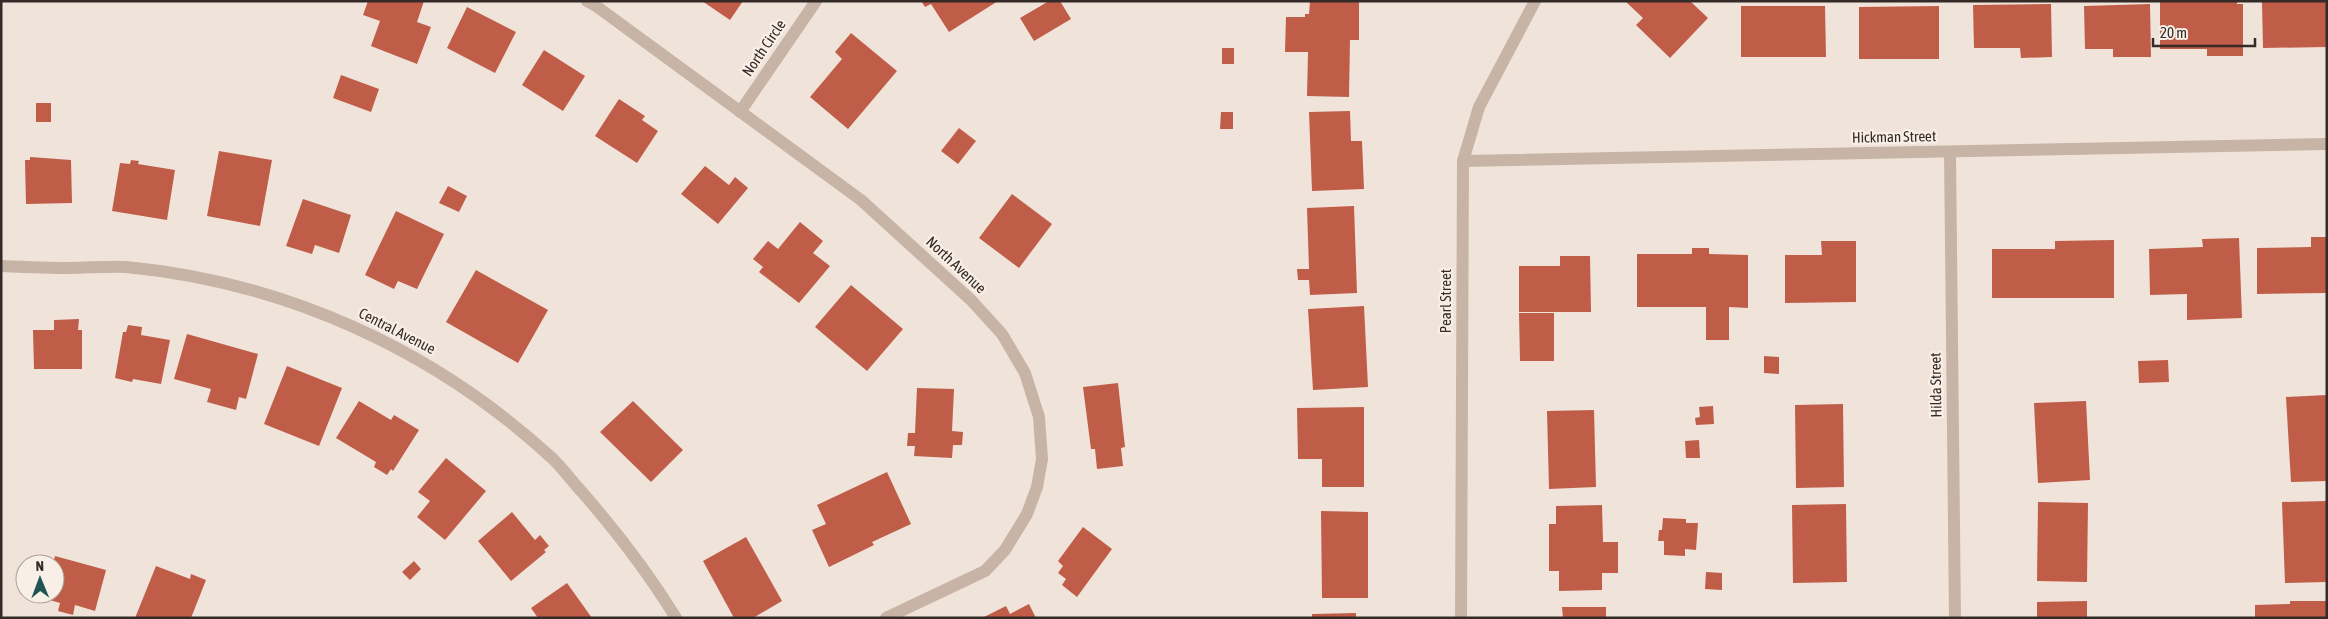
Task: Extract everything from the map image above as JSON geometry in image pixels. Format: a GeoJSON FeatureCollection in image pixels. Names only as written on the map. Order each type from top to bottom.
{"type":"FeatureCollection","features":[{"type":"Feature","properties":{"kind":"street","name":"North Avenue"},"geometry":{"type":"LineString","coordinates":[[586,1],[596,6],[861,200],[971,300],[1002,334],[1025,373],[1039,417],[1042,459],[1037,487],[1028,514],[1005,550],[985,571],[886,618]]}},
{"type":"Feature","properties":{"kind":"street","name":"North Circle"},"geometry":{"type":"LineString","coordinates":[[740,112],[816,1]]}},
{"type":"Feature","properties":{"kind":"street","name":"Pearl Street"},"geometry":{"type":"LineString","coordinates":[[1462,618],[1463,161],[1479,106],[1535,1]]}},
{"type":"Feature","properties":{"kind":"street","name":"Hickman Street"},"geometry":{"type":"LineString","coordinates":[[1463,161],[2327,144]]}},
{"type":"Feature","properties":{"kind":"street","name":"Hilda Street"},"geometry":{"type":"LineString","coordinates":[[1950,152],[1954,618]]}},
{"type":"Feature","properties":{"kind":"street","name":"Central Avenue"},"geometry":{"type":"LineString","coordinates":[[1,266],[125,267],[188,276],[239,286],[314,309],[385,341],[431,366],[495,409],[554,460],[601,514],[676,618]]}},
{"type":"Feature","properties":{"kind":"building"},"geometry":{"type":"Polygon","coordinates":[[[368,1],[424,1],[417,22],[431,27],[417,64],[371,46],[380,21],[363,15],[368,1]]]}},
{"type":"Feature","properties":{"kind":"building"},"geometry":{"type":"Polygon","coordinates":[[[702,1],[743,1],[730,20],[702,1]]]}},
{"type":"Feature","properties":{"kind":"building"},"geometry":{"type":"Polygon","coordinates":[[[921,1],[998,1],[949,32],[931,4],[925,7],[921,1]]]}},
{"type":"Feature","properties":{"kind":"building"},"geometry":{"type":"Polygon","coordinates":[[[1049,1],[1060,1],[1071,19],[1034,41],[1020,18],[1049,1]]]}},
{"type":"Feature","properties":{"kind":"building"},"geometry":{"type":"Polygon","coordinates":[[[1310,1],[1359,1],[1359,40],[1350,40],[1349,97],[1307,96],[1308,52],[1285,52],[1286,17],[1305,17],[1305,14],[1309,14],[1310,1]]]}},
{"type":"Feature","properties":{"kind":"building"},"geometry":{"type":"Polygon","coordinates":[[[1625,1],[1690,1],[1708,18],[1670,58],[1636,25],[1643,18],[1625,1]]]}},
{"type":"Feature","properties":{"kind":"building"},"geometry":{"type":"Polygon","coordinates":[[[2160,1],[2237,1],[2237,4],[2243,4],[2243,56],[2207,56],[2207,49],[2160,49],[2160,1]]]}},
{"type":"Feature","properties":{"kind":"building"},"geometry":{"type":"Polygon","coordinates":[[[2327,1],[2327,47],[2263,48],[2262,2],[2327,1]]]}},
{"type":"Feature","properties":{"kind":"building"},"geometry":{"type":"Polygon","coordinates":[[[2051,4],[2052,57],[2021,58],[2020,48],[1974,48],[1973,5],[2051,4]]]}},
{"type":"Feature","properties":{"kind":"building"},"geometry":{"type":"Polygon","coordinates":[[[2150,4],[2151,57],[2113,57],[2113,49],[2085,49],[2084,6],[2150,4]]]}},
{"type":"Feature","properties":{"kind":"building"},"geometry":{"type":"Polygon","coordinates":[[[1741,6],[1825,6],[1826,57],[1741,57],[1741,6]]]}},
{"type":"Feature","properties":{"kind":"building"},"geometry":{"type":"Polygon","coordinates":[[[1939,6],[1939,59],[1859,59],[1859,7],[1939,6]]]}},
{"type":"Feature","properties":{"kind":"building"},"geometry":{"type":"Polygon","coordinates":[[[467,7],[516,32],[495,73],[447,48],[467,7]]]}},
{"type":"Feature","properties":{"kind":"building"},"geometry":{"type":"Polygon","coordinates":[[[851,33],[897,71],[848,129],[810,97],[842,59],[835,52],[851,33]]]}},
{"type":"Feature","properties":{"kind":"building"},"geometry":{"type":"Polygon","coordinates":[[[1222,48],[1234,48],[1234,64],[1222,64],[1222,48]]]}},
{"type":"Feature","properties":{"kind":"building"},"geometry":{"type":"Polygon","coordinates":[[[544,50],[585,76],[563,111],[522,85],[544,50]]]}},
{"type":"Feature","properties":{"kind":"building"},"geometry":{"type":"Polygon","coordinates":[[[341,75],[379,89],[371,112],[333,98],[341,75]]]}},
{"type":"Feature","properties":{"kind":"building"},"geometry":{"type":"Polygon","coordinates":[[[619,99],[645,116],[642,120],[658,131],[637,163],[595,136],[619,99]]]}},
{"type":"Feature","properties":{"kind":"building"},"geometry":{"type":"Polygon","coordinates":[[[36,103],[51,103],[51,122],[36,122],[36,103]]]}},
{"type":"Feature","properties":{"kind":"building"},"geometry":{"type":"Polygon","coordinates":[[[1350,111],[1351,141],[1362,141],[1364,189],[1312,191],[1309,112],[1350,111]]]}},
{"type":"Feature","properties":{"kind":"building"},"geometry":{"type":"Polygon","coordinates":[[[1221,112],[1233,112],[1233,129],[1220,129],[1221,112]]]}},
{"type":"Feature","properties":{"kind":"building"},"geometry":{"type":"Polygon","coordinates":[[[959,128],[976,141],[958,164],[941,151],[959,128]]]}},
{"type":"Feature","properties":{"kind":"building"},"geometry":{"type":"Polygon","coordinates":[[[219,151],[272,160],[260,226],[207,216],[219,151]]]}},
{"type":"Feature","properties":{"kind":"building"},"geometry":{"type":"Polygon","coordinates":[[[30,157],[71,160],[72,203],[26,204],[25,160],[30,160],[30,157]]]}},
{"type":"Feature","properties":{"kind":"building"},"geometry":{"type":"Polygon","coordinates":[[[131,160],[139,161],[138,164],[175,170],[167,220],[112,211],[120,163],[130,164],[131,160]]]}},
{"type":"Feature","properties":{"kind":"building"},"geometry":{"type":"Polygon","coordinates":[[[705,166],[729,185],[735,177],[748,188],[718,224],[681,194],[705,166]]]}},
{"type":"Feature","properties":{"kind":"building"},"geometry":{"type":"Polygon","coordinates":[[[448,186],[467,196],[459,212],[439,203],[448,186]]]}},
{"type":"Feature","properties":{"kind":"building"},"geometry":{"type":"Polygon","coordinates":[[[1012,194],[1052,224],[1019,268],[979,238],[1012,194]]]}},
{"type":"Feature","properties":{"kind":"building"},"geometry":{"type":"Polygon","coordinates":[[[303,199],[351,215],[339,253],[315,245],[312,254],[286,246],[303,199]]]}},
{"type":"Feature","properties":{"kind":"building"},"geometry":{"type":"Polygon","coordinates":[[[1354,206],[1357,293],[1310,295],[1309,280],[1298,280],[1297,269],[1309,269],[1307,208],[1354,206]]]}},
{"type":"Feature","properties":{"kind":"building"},"geometry":{"type":"Polygon","coordinates":[[[396,211],[444,234],[417,289],[398,281],[394,289],[365,275],[396,211]]]}},
{"type":"Feature","properties":{"kind":"building"},"geometry":{"type":"Polygon","coordinates":[[[800,222],[823,241],[813,253],[830,266],[799,303],[759,272],[763,267],[753,259],[768,241],[778,249],[800,222]]]}},
{"type":"Feature","properties":{"kind":"building"},"geometry":{"type":"Polygon","coordinates":[[[2311,237],[2327,237],[2327,293],[2257,294],[2257,248],[2311,247],[2311,237]]]}},
{"type":"Feature","properties":{"kind":"building"},"geometry":{"type":"Polygon","coordinates":[[[2239,238],[2242,318],[2187,320],[2187,294],[2150,295],[2149,249],[2203,247],[2202,239],[2239,238]]]}},
{"type":"Feature","properties":{"kind":"building"},"geometry":{"type":"Polygon","coordinates":[[[2114,240],[2114,298],[1992,298],[1992,249],[2055,249],[2055,241],[2114,240]]]}},
{"type":"Feature","properties":{"kind":"building"},"geometry":{"type":"Polygon","coordinates":[[[1821,241],[1856,241],[1856,302],[1785,303],[1785,255],[1822,255],[1821,241]]]}},
{"type":"Feature","properties":{"kind":"building"},"geometry":{"type":"Polygon","coordinates":[[[1692,248],[1709,248],[1709,254],[1748,255],[1748,308],[1729,307],[1729,340],[1706,340],[1706,307],[1637,307],[1637,254],[1692,254],[1692,248]]]}},
{"type":"Feature","properties":{"kind":"building"},"geometry":{"type":"Polygon","coordinates":[[[1560,256],[1590,256],[1591,312],[1519,312],[1519,266],[1560,266],[1560,256]]]}},
{"type":"Feature","properties":{"kind":"building"},"geometry":{"type":"Polygon","coordinates":[[[476,270],[548,310],[518,363],[446,322],[476,270]]]}},
{"type":"Feature","properties":{"kind":"building"},"geometry":{"type":"Polygon","coordinates":[[[851,285],[903,329],[867,371],[815,327],[851,285]]]}},
{"type":"Feature","properties":{"kind":"building"},"geometry":{"type":"Polygon","coordinates":[[[1364,306],[1368,387],[1313,390],[1308,309],[1364,306]]]}},
{"type":"Feature","properties":{"kind":"building"},"geometry":{"type":"Polygon","coordinates":[[[1519,313],[1554,313],[1554,361],[1520,361],[1519,313]]]}},
{"type":"Feature","properties":{"kind":"building"},"geometry":{"type":"Polygon","coordinates":[[[79,319],[78,330],[82,330],[82,369],[34,369],[33,330],[54,330],[54,320],[79,319]]]}},
{"type":"Feature","properties":{"kind":"building"},"geometry":{"type":"Polygon","coordinates":[[[128,325],[142,327],[141,335],[170,340],[161,384],[133,379],[132,382],[115,378],[123,332],[126,332],[128,325]]]}},
{"type":"Feature","properties":{"kind":"building"},"geometry":{"type":"Polygon","coordinates":[[[187,334],[258,354],[246,399],[239,397],[236,410],[207,402],[211,389],[174,379],[187,334]]]}},
{"type":"Feature","properties":{"kind":"building"},"geometry":{"type":"Polygon","coordinates":[[[1764,356],[1779,357],[1779,374],[1764,373],[1764,356]]]}},
{"type":"Feature","properties":{"kind":"building"},"geometry":{"type":"Polygon","coordinates":[[[2168,360],[2169,382],[2139,383],[2138,361],[2168,360]]]}},
{"type":"Feature","properties":{"kind":"building"},"geometry":{"type":"Polygon","coordinates":[[[287,366],[342,388],[319,446],[264,424],[287,366]]]}},
{"type":"Feature","properties":{"kind":"building"},"geometry":{"type":"Polygon","coordinates":[[[1118,383],[1125,447],[1121,448],[1123,466],[1097,469],[1095,449],[1091,449],[1083,387],[1118,383]]]}},
{"type":"Feature","properties":{"kind":"building"},"geometry":{"type":"Polygon","coordinates":[[[917,388],[954,389],[952,431],[963,432],[962,445],[953,445],[952,458],[914,456],[915,446],[907,446],[908,433],[915,433],[917,388]]]}},
{"type":"Feature","properties":{"kind":"building"},"geometry":{"type":"Polygon","coordinates":[[[2327,395],[2327,481],[2291,482],[2286,397],[2327,395]]]}},
{"type":"Feature","properties":{"kind":"building"},"geometry":{"type":"Polygon","coordinates":[[[359,401],[391,420],[394,415],[419,430],[393,471],[391,469],[387,475],[374,467],[376,462],[336,438],[359,401]]]}},
{"type":"Feature","properties":{"kind":"building"},"geometry":{"type":"Polygon","coordinates":[[[633,401],[683,450],[651,482],[600,432],[633,401]]]}},
{"type":"Feature","properties":{"kind":"building"},"geometry":{"type":"Polygon","coordinates":[[[2086,401],[2090,480],[2038,483],[2034,403],[2086,401]]]}},
{"type":"Feature","properties":{"kind":"building"},"geometry":{"type":"Polygon","coordinates":[[[1843,404],[1844,487],[1796,488],[1795,405],[1843,404]]]}},
{"type":"Feature","properties":{"kind":"building"},"geometry":{"type":"Polygon","coordinates":[[[1713,406],[1714,424],[1696,425],[1695,418],[1700,417],[1699,407],[1713,406]]]}},
{"type":"Feature","properties":{"kind":"building"},"geometry":{"type":"Polygon","coordinates":[[[1364,407],[1364,487],[1322,487],[1322,459],[1298,459],[1297,408],[1364,407]]]}},
{"type":"Feature","properties":{"kind":"building"},"geometry":{"type":"Polygon","coordinates":[[[1594,410],[1596,487],[1549,489],[1547,411],[1594,410]]]}},
{"type":"Feature","properties":{"kind":"building"},"geometry":{"type":"Polygon","coordinates":[[[1699,440],[1700,458],[1686,458],[1685,441],[1699,440]]]}},
{"type":"Feature","properties":{"kind":"building"},"geometry":{"type":"Polygon","coordinates":[[[446,458],[486,491],[445,540],[417,517],[430,501],[418,492],[446,458]]]}},
{"type":"Feature","properties":{"kind":"building"},"geometry":{"type":"Polygon","coordinates":[[[887,472],[911,524],[872,542],[874,545],[829,567],[812,530],[826,524],[817,505],[887,472]]]}},
{"type":"Feature","properties":{"kind":"building"},"geometry":{"type":"Polygon","coordinates":[[[2327,501],[2327,582],[2285,583],[2282,502],[2327,501]]]}},
{"type":"Feature","properties":{"kind":"building"},"geometry":{"type":"Polygon","coordinates":[[[2038,502],[2088,503],[2087,582],[2037,581],[2038,502]]]}},
{"type":"Feature","properties":{"kind":"building"},"geometry":{"type":"Polygon","coordinates":[[[1846,504],[1847,582],[1793,583],[1792,505],[1846,504]]]}},
{"type":"Feature","properties":{"kind":"building"},"geometry":{"type":"Polygon","coordinates":[[[1602,505],[1603,542],[1618,542],[1618,573],[1602,573],[1602,590],[1559,591],[1559,571],[1549,571],[1549,524],[1556,524],[1556,506],[1602,505]]]}},
{"type":"Feature","properties":{"kind":"building"},"geometry":{"type":"Polygon","coordinates":[[[1321,511],[1368,512],[1368,598],[1322,598],[1321,511]]]}},
{"type":"Feature","properties":{"kind":"building"},"geometry":{"type":"Polygon","coordinates":[[[512,512],[535,540],[540,535],[549,546],[544,550],[546,552],[511,581],[478,541],[512,512]]]}},
{"type":"Feature","properties":{"kind":"building"},"geometry":{"type":"Polygon","coordinates":[[[1663,518],[1686,519],[1686,523],[1698,523],[1696,550],[1685,549],[1685,556],[1664,555],[1664,541],[1658,541],[1659,530],[1662,530],[1663,518]]]}},
{"type":"Feature","properties":{"kind":"building"},"geometry":{"type":"Polygon","coordinates":[[[1083,527],[1112,549],[1077,597],[1062,585],[1066,579],[1058,573],[1063,566],[1058,561],[1083,527]]]}},
{"type":"Feature","properties":{"kind":"building"},"geometry":{"type":"Polygon","coordinates":[[[746,537],[782,601],[753,618],[734,618],[703,561],[746,537]]]}},
{"type":"Feature","properties":{"kind":"building"},"geometry":{"type":"Polygon","coordinates":[[[65,559],[106,570],[95,611],[75,605],[73,615],[58,611],[60,604],[65,604],[65,559]]]}},
{"type":"Feature","properties":{"kind":"building"},"geometry":{"type":"Polygon","coordinates":[[[414,561],[421,569],[410,580],[402,572],[414,561]]]}},
{"type":"Feature","properties":{"kind":"building"},"geometry":{"type":"Polygon","coordinates":[[[156,566],[190,579],[191,574],[206,580],[191,618],[135,618],[156,566]]]}},
{"type":"Feature","properties":{"kind":"building"},"geometry":{"type":"Polygon","coordinates":[[[1706,572],[1722,573],[1722,590],[1705,589],[1706,572]]]}},
{"type":"Feature","properties":{"kind":"building"},"geometry":{"type":"Polygon","coordinates":[[[567,583],[592,618],[538,618],[531,608],[567,583]]]}},
{"type":"Feature","properties":{"kind":"building"},"geometry":{"type":"Polygon","coordinates":[[[2087,601],[2087,618],[2037,618],[2037,602],[2087,601]]]}},
{"type":"Feature","properties":{"kind":"building"},"geometry":{"type":"Polygon","coordinates":[[[2290,601],[2327,601],[2327,618],[2255,618],[2255,605],[2290,604],[2290,601]]]}},
{"type":"Feature","properties":{"kind":"building"},"geometry":{"type":"Polygon","coordinates":[[[1029,604],[1036,618],[982,618],[1006,606],[1010,614],[1029,604]]]}},
{"type":"Feature","properties":{"kind":"building"},"geometry":{"type":"Polygon","coordinates":[[[1562,607],[1606,607],[1606,618],[1563,618],[1562,607]]]}},
{"type":"Feature","properties":{"kind":"building"},"geometry":{"type":"Polygon","coordinates":[[[1356,613],[1356,618],[1312,618],[1312,614],[1356,613]]]}}]}
